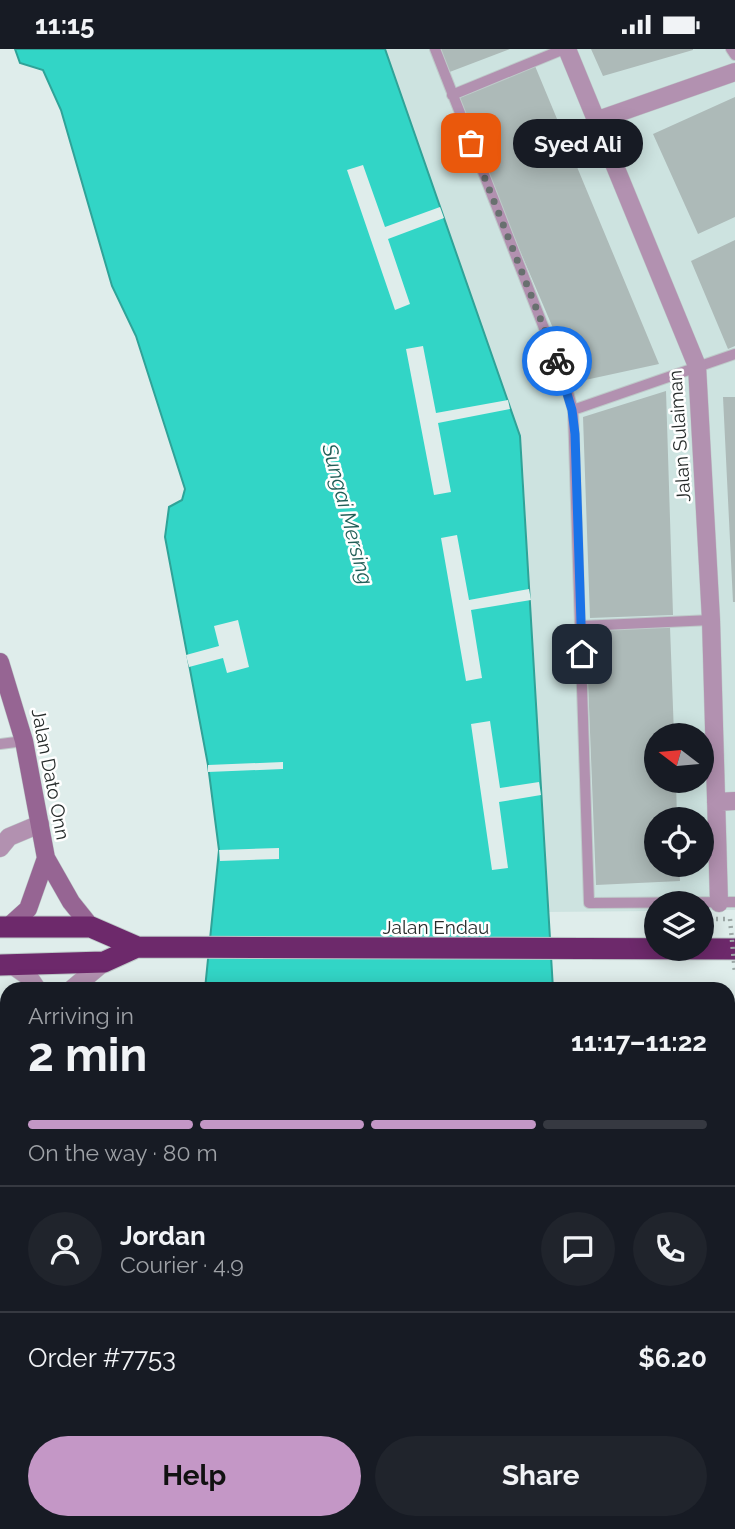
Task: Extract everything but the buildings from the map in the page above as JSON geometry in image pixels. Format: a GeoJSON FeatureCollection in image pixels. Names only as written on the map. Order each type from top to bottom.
{"type":"FeatureCollection","features":[{"type":"Feature","properties":{"kind":"highway","name":"Jalan Endau"},"geometry":{"type":"LineString","coordinates":[[4,927],[91,927],[137,947],[644,949]]}},
{"type":"Feature","properties":{"kind":"highway","name":"Jalan Endau"},"geometry":{"type":"LineString","coordinates":[[6,965],[104,962],[137,947]]}},
{"type":"Feature","properties":{"kind":"highway","name":"Jalan Endau"},"geometry":{"type":"LineString","coordinates":[[714,949],[735,949]]}},
{"type":"Feature","properties":{"kind":"main road","name":"Jalan Dato Onn"},"geometry":{"type":"LineString","coordinates":[[0,662],[24,741],[46,858],[28,909],[4,927]]}},
{"type":"Feature","properties":{"kind":"main road"},"geometry":{"type":"LineString","coordinates":[[46,858],[71,902],[91,927]]}},
{"type":"Feature","properties":{"kind":"street","name":"Jalan Sulaiman"},"geometry":{"type":"LineString","coordinates":[[566,49],[598,120],[697,366],[716,802],[727,902]]}},
{"type":"Feature","properties":{"kind":"street"},"geometry":{"type":"LineString","coordinates":[[598,120],[735,72]]}},
{"type":"Feature","properties":{"kind":"street"},"geometry":{"type":"LineString","coordinates":[[716,802],[735,801]]}},
{"type":"Feature","properties":{"kind":"street"},"geometry":{"type":"LineString","coordinates":[[0,848],[9,837],[40,824]]}},
{"type":"Feature","properties":{"kind":"street"},"geometry":{"type":"LineString","coordinates":[[80,982],[104,962]]}},
{"type":"Feature","properties":{"kind":"street"},"geometry":{"type":"LineString","coordinates":[[6,965],[29,977],[32,982]]}},
{"type":"Feature","properties":{"kind":"lane"},"geometry":{"type":"LineString","coordinates":[[435,49],[565,382],[572,410],[589,903],[727,902]]}},
{"type":"Feature","properties":{"kind":"lane"},"geometry":{"type":"LineString","coordinates":[[452,95],[566,49]]}},
{"type":"Feature","properties":{"kind":"lane"},"geometry":{"type":"LineString","coordinates":[[731,49],[735,55]]}},
{"type":"Feature","properties":{"kind":"lane"},"geometry":{"type":"LineString","coordinates":[[572,410],[735,354]]}},
{"type":"Feature","properties":{"kind":"lane"},"geometry":{"type":"LineString","coordinates":[[581,626],[710,620]]}},
{"type":"Feature","properties":{"kind":"lane"},"geometry":{"type":"LineString","coordinates":[[0,744],[24,741]]}},
{"type":"Feature","properties":{"kind":"path"},"geometry":{"type":"LineString","coordinates":[[714,919],[730,919],[735,974]]}},
{"type":"Feature","properties":{"kind":"shaded area"},"geometry":{"type":"Polygon","coordinates":[[[385,49],[735,49],[735,910],[714,910],[714,891],[644,891],[644,911],[546,912],[523,468],[508,400],[385,49]]]}},
{"type":"Feature","properties":{"kind":"water","name":"Sungai Mersing"},"geometry":{"type":"Polygon","coordinates":[[[15,49],[385,49],[520,436],[553,982],[206,982],[219,850],[208,765],[165,537],[169,507],[182,500],[185,489],[136,336],[112,286],[61,110],[43,70],[20,63],[15,49]]]}},
{"type":"Feature","properties":{"kind":"pier"},"geometry":{"type":"Polygon","coordinates":[[[363,165],[385,227],[440,207],[444,218],[388,239],[410,304],[395,310],[347,170],[363,165]]]}},
{"type":"Feature","properties":{"kind":"pier"},"geometry":{"type":"Polygon","coordinates":[[[423,346],[436,413],[508,400],[510,409],[438,423],[451,492],[434,495],[406,349],[423,346]]]}},
{"type":"Feature","properties":{"kind":"pier"},"geometry":{"type":"Polygon","coordinates":[[[457,535],[469,600],[529,589],[531,600],[471,610],[482,678],[466,681],[441,538],[457,535]]]}},
{"type":"Feature","properties":{"kind":"pier"},"geometry":{"type":"Polygon","coordinates":[[[238,620],[249,667],[227,673],[223,658],[189,667],[186,655],[219,646],[214,626],[238,620]]]}},
{"type":"Feature","properties":{"kind":"pier"},"geometry":{"type":"Polygon","coordinates":[[[490,721],[500,788],[539,782],[541,795],[499,802],[508,868],[492,870],[471,724],[490,721]]]}},
{"type":"Feature","properties":{"kind":"pier"},"geometry":{"type":"Polygon","coordinates":[[[283,762],[283,769],[208,772],[208,765],[283,762]]]}},
{"type":"Feature","properties":{"kind":"pier"},"geometry":{"type":"Polygon","coordinates":[[[279,848],[279,859],[220,861],[219,850],[279,848]]]}},
{"type":"Feature","properties":{"kind":"way so far"},"geometry":{"type":"LineString","coordinates":[[471,143],[557,361]]}},
{"type":"Feature","properties":{"kind":"place","name":"Syed Ali"},"geometry":{"type":"Point","coordinates":[471,143]}},
{"type":"Feature","properties":{"kind":"route"},"geometry":{"type":"LineString","coordinates":[[557,361],[572,410],[575,434],[582,654]]}}]}
